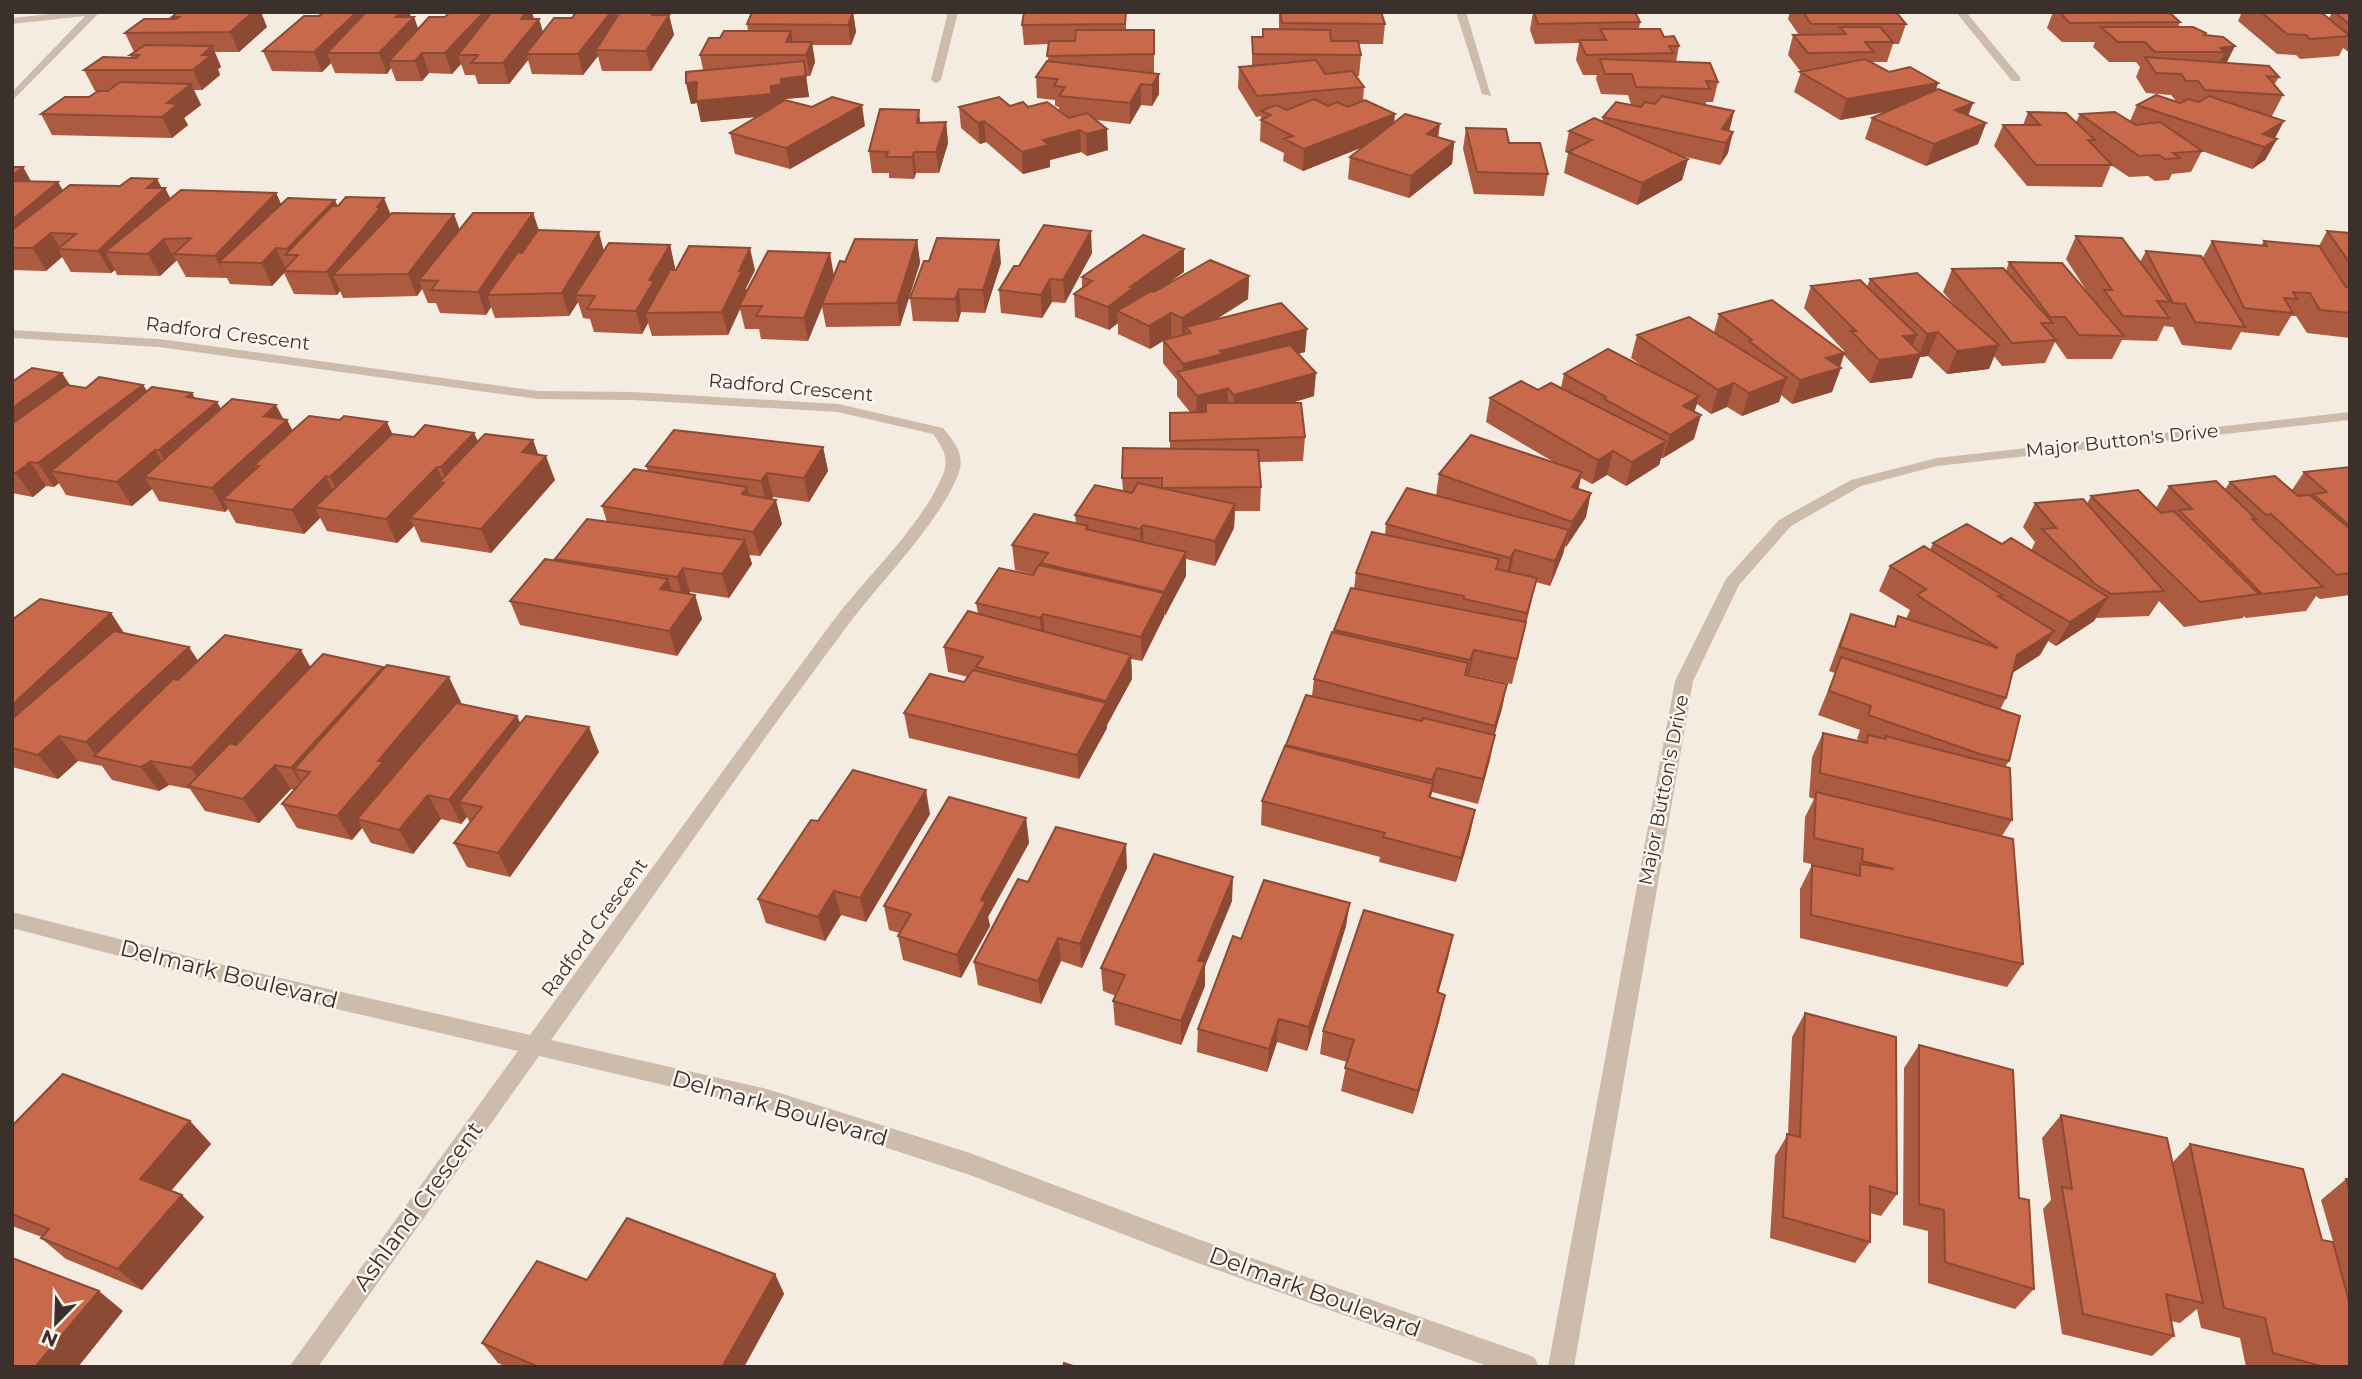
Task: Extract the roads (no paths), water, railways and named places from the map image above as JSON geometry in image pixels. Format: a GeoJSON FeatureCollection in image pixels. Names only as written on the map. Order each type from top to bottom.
{"type":"FeatureCollection","features":[{"type":"Feature","properties":{"kind":"street"},"geometry":{"type":"LineString","coordinates":[[12,21],[101,12]]}},
{"type":"Feature","properties":{"kind":"street"},"geometry":{"type":"LineString","coordinates":[[936,80],[953,12]]}},
{"type":"Feature","properties":{"kind":"street"},"geometry":{"type":"LineString","coordinates":[[1461,12],[1487,94]]}},
{"type":"Feature","properties":{"kind":"street"},"geometry":{"type":"LineString","coordinates":[[1961,12],[2016,79]]}},
{"type":"Feature","properties":{"kind":"street"},"geometry":{"type":"LineString","coordinates":[[12,98],[94,13]]}},
{"type":"Feature","properties":{"kind":"street","name":"Radford Crescent"},"geometry":{"type":"LineString","coordinates":[[12,334],[159,343],[538,395],[633,396],[838,408],[938,431],[953,451],[954,467],[919,525],[840,623],[533,1045]]}},
{"type":"Feature","properties":{"kind":"street","name":"Major Button's Drive"},"geometry":{"type":"LineString","coordinates":[[1561,1367],[1684,681],[1732,583],[1785,523],[1856,484],[1937,462],[2350,416]]}},
{"type":"Feature","properties":{"kind":"street","name":"Delmark Boulevard"},"geometry":{"type":"LineString","coordinates":[[12,920],[215,972],[767,1099],[970,1164],[1195,1250],[1525,1367]]}},
{"type":"Feature","properties":{"kind":"street","name":"Ashland Crescent"},"geometry":{"type":"LineString","coordinates":[[302,1367],[533,1045]]}}]}
